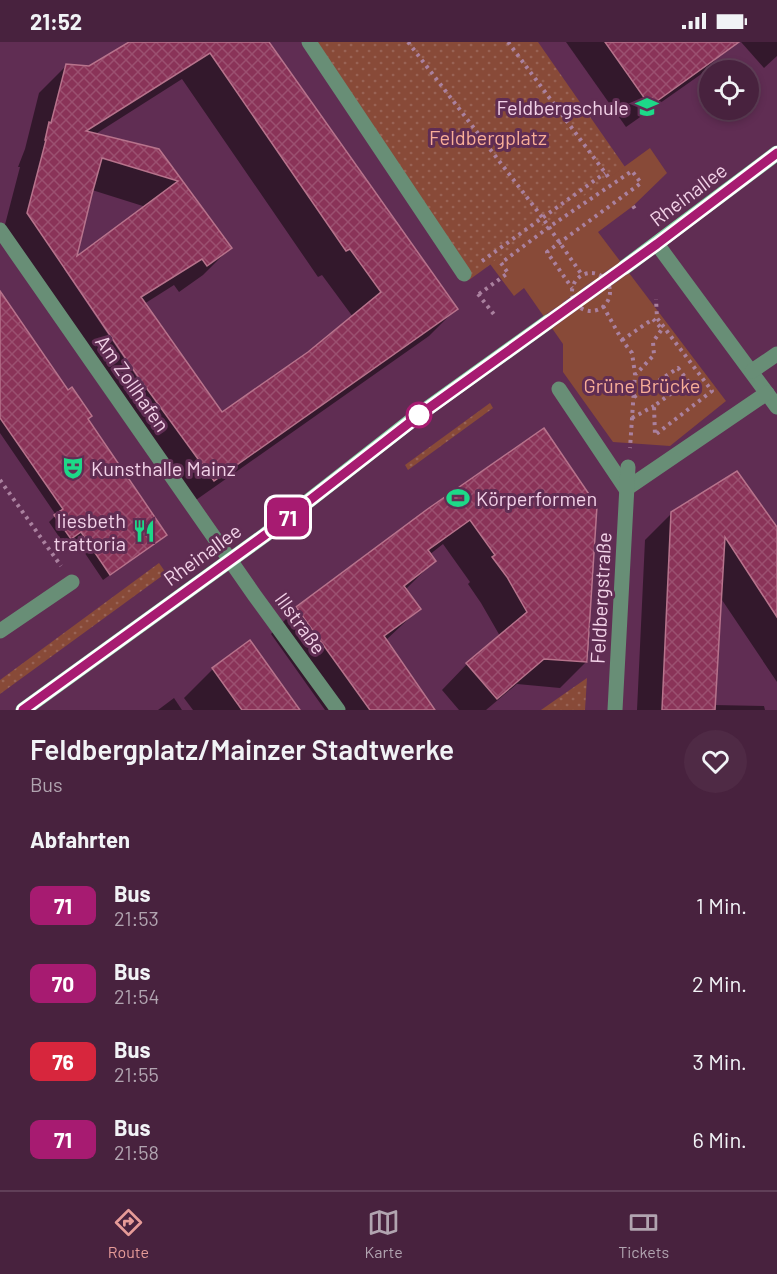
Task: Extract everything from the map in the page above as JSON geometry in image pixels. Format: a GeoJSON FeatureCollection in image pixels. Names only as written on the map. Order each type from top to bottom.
{"type":"FeatureCollection","features":[{"type":"Feature","properties":{"kind":"main road","name":"Rheinallee"},"geometry":{"type":"LineString","coordinates":[[625,267],[777,153]]}},
{"type":"Feature","properties":{"kind":"main road","name":"Rheinallee"},"geometry":{"type":"LineString","coordinates":[[23,710],[231,560],[422,413],[548,322]]}},
{"type":"Feature","properties":{"kind":"street"},"geometry":{"type":"LineString","coordinates":[[309,42],[464,274]]}},
{"type":"Feature","properties":{"kind":"street","name":"Am Zollhafen"},"geometry":{"type":"LineString","coordinates":[[0,230],[231,560]]}},
{"type":"Feature","properties":{"kind":"street"},"geometry":{"type":"LineString","coordinates":[[657,244],[777,407]]}},
{"type":"Feature","properties":{"kind":"street"},"geometry":{"type":"LineString","coordinates":[[752,371],[777,354]]}},
{"type":"Feature","properties":{"kind":"street"},"geometry":{"type":"LineString","coordinates":[[559,389],[627,489],[767,393]]}},
{"type":"Feature","properties":{"kind":"street","name":"Feldbergstraße"},"geometry":{"type":"LineString","coordinates":[[615,710],[628,467]]}},
{"type":"Feature","properties":{"kind":"street","name":"Illstraße"},"geometry":{"type":"LineString","coordinates":[[231,560],[338,710]]}},
{"type":"Feature","properties":{"kind":"street"},"geometry":{"type":"LineString","coordinates":[[0,631],[72,582]]}},
{"type":"Feature","properties":{"kind":"path"},"geometry":{"type":"LineString","coordinates":[[408,42],[542,217],[582,275]]}},
{"type":"Feature","properties":{"kind":"path"},"geometry":{"type":"LineString","coordinates":[[508,42],[609,178]]}},
{"type":"Feature","properties":{"kind":"path"},"geometry":{"type":"LineString","coordinates":[[479,294],[508,273],[501,263],[549,227],[632,171],[641,183],[548,252],[572,288]]}},
{"type":"Feature","properties":{"kind":"path"},"geometry":{"type":"LineString","coordinates":[[496,317],[464,274],[605,172]]}},
{"type":"Feature","properties":{"kind":"path"},"geometry":{"type":"LineString","coordinates":[[633,206],[637,212]]}},
{"type":"Feature","properties":{"kind":"path"},"geometry":{"type":"LineString","coordinates":[[597,274],[605,278],[609,285],[610,294],[599,309],[590,311],[582,309],[572,296],[575,280],[582,275],[597,274]]}},
{"type":"Feature","properties":{"kind":"path"},"geometry":{"type":"LineString","coordinates":[[654,406],[655,435],[712,391],[657,318],[656,299]]}},
{"type":"Feature","properties":{"kind":"path"},"geometry":{"type":"LineString","coordinates":[[603,306],[632,353],[635,374],[628,467]]}},
{"type":"Feature","properties":{"kind":"path"},"geometry":{"type":"LineString","coordinates":[[624,343],[653,319],[662,329],[653,342],[654,355],[635,374]]}},
{"type":"Feature","properties":{"kind":"path"},"geometry":{"type":"LineString","coordinates":[[632,418],[654,406],[688,381],[678,368],[634,397]]}},
{"type":"Feature","properties":{"kind":"path"},"geometry":{"type":"LineString","coordinates":[[0,480],[72,582]]}},
{"type":"Feature","properties":{"kind":"green space","name":"Feldbergplatz"},"geometry":{"type":"Polygon","coordinates":[[[310,42],[538,42],[625,167],[469,280],[310,42]]]}},
{"type":"Feature","properties":{"kind":"green space","name":"Grüne Brücke"},"geometry":{"type":"Polygon","coordinates":[[[650,148],[667,173],[633,206],[598,232],[726,401],[670,446],[613,442],[563,372],[563,344],[524,288],[514,296],[490,264],[650,148]]]}},
{"type":"Feature","properties":{"kind":"green space"},"geometry":{"type":"Polygon","coordinates":[[[490,403],[493,408],[408,470],[405,465],[490,403]]]}},
{"type":"Feature","properties":{"kind":"green space"},"geometry":{"type":"Polygon","coordinates":[[[159,563],[166,573],[0,694],[0,680],[159,563]]]}},
{"type":"Feature","properties":{"kind":"green space"},"geometry":{"type":"Polygon","coordinates":[[[587,678],[585,710],[541,710],[587,678]]]}},
{"type":"Feature","properties":{"kind":"building"},"geometry":{"type":"Polygon","coordinates":[[[129,42],[269,42],[458,309],[214,481],[137,375],[27,213],[66,64],[89,66],[129,42]],[[210,53],[86,131],[159,149],[232,248],[207,266],[202,259],[141,297],[222,412],[308,352],[381,292],[350,249],[346,251],[210,53]],[[102,158],[92,194],[77,256],[178,181],[102,158]]]}},
{"type":"Feature","properties":{"kind":"building"},"geometry":{"type":"Polygon","coordinates":[[[605,42],[739,42],[714,60],[699,60],[699,71],[650,106],[605,42]]]}},
{"type":"Feature","properties":{"kind":"building"},"geometry":{"type":"Polygon","coordinates":[[[0,291],[68,390],[72,387],[92,416],[88,419],[167,535],[110,575],[81,532],[71,539],[54,515],[63,509],[0,418],[0,291]]]}},
{"type":"Feature","properties":{"kind":"building"},"geometry":{"type":"Polygon","coordinates":[[[544,428],[597,506],[587,662],[544,659],[497,699],[466,663],[527,612],[507,577],[492,557],[495,555],[470,520],[428,550],[436,561],[404,586],[421,609],[384,636],[435,710],[370,710],[296,607],[429,508],[544,428]]]}},
{"type":"Feature","properties":{"kind":"building"},"geometry":{"type":"Polygon","coordinates":[[[737,471],[777,527],[777,617],[725,537],[715,710],[662,710],[671,512],[737,471]]]}},
{"type":"Feature","properties":{"kind":"building"},"geometry":{"type":"Polygon","coordinates":[[[250,640],[300,710],[242,710],[212,668],[250,640]]]}},
{"type":"Feature","properties":{"kind":"tunnel"},"geometry":{"type":"LineString","coordinates":[[548,322],[625,267]]}},
{"type":"Feature","properties":{"kind":"bus line","name":"71"},"geometry":{"type":"LineString","coordinates":[[23,710],[265,535],[422,413],[657,244],[777,153]]}},
{"type":"Feature","properties":{"kind":"place","name":"Feldbergschule"},"geometry":{"type":"Point","coordinates":[647,107]}},
{"type":"Feature","properties":{"kind":"place","name":"Kunsthalle Mainz"},"geometry":{"type":"Point","coordinates":[73,468]}},
{"type":"Feature","properties":{"kind":"place","name":"Körperformen"},"geometry":{"type":"Point","coordinates":[458,498]}},
{"type":"Feature","properties":{"kind":"place","name":"liesbeth trattoria"},"geometry":{"type":"Point","coordinates":[144,531]}}]}
